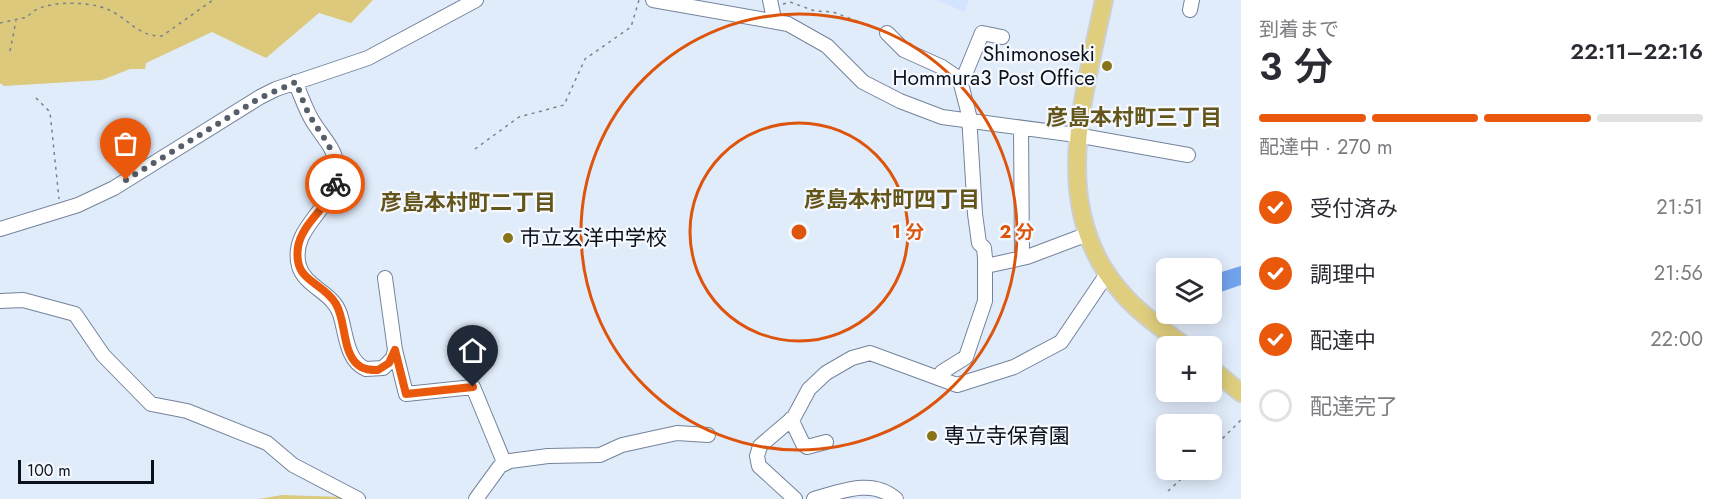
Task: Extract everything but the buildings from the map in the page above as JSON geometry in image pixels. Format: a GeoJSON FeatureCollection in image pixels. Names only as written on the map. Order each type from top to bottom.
{"type":"FeatureCollection","features":[{"type":"Feature","properties":{"kind":"main road"},"geometry":{"type":"LineString","coordinates":[[1104,0],[1076,135],[1077,192],[1088,234],[1107,274],[1122,294],[1173,336]]}},
{"type":"Feature","properties":{"kind":"main road"},"geometry":{"type":"LineString","coordinates":[[1222,377],[1241,393]]}},
{"type":"Feature","properties":{"kind":"street"},"geometry":{"type":"LineString","coordinates":[[0,229],[60,210],[114,188],[276,89],[368,58],[476,0]]}},
{"type":"Feature","properties":{"kind":"street"},"geometry":{"type":"LineString","coordinates":[[653,0],[775,9],[797,28],[827,46],[863,82],[913,107],[942,117],[1076,135],[1188,155]]}},
{"type":"Feature","properties":{"kind":"street"},"geometry":{"type":"LineString","coordinates":[[887,33],[904,50],[942,67],[961,80]]}},
{"type":"Feature","properties":{"kind":"street"},"geometry":{"type":"LineString","coordinates":[[939,378],[942,372],[966,357],[984,305],[986,266],[984,248],[979,243],[975,214],[970,122],[961,80],[982,33],[1002,37]]}},
{"type":"Feature","properties":{"kind":"street"},"geometry":{"type":"LineString","coordinates":[[296,82],[311,119],[333,152],[337,172],[330,197],[300,237],[299,267],[306,278],[336,304],[351,354],[357,364],[366,369],[378,370],[389,363],[395,350]]}},
{"type":"Feature","properties":{"kind":"street"},"geometry":{"type":"LineString","coordinates":[[1021,128],[1022,257]]}},
{"type":"Feature","properties":{"kind":"street"},"geometry":{"type":"LineString","coordinates":[[986,266],[1022,257],[1088,234]]}},
{"type":"Feature","properties":{"kind":"street"},"geometry":{"type":"LineString","coordinates":[[795,499],[757,462],[760,446],[791,419],[812,386],[830,371],[864,354],[878,355],[961,385],[1014,367],[1056,347],[1071,332],[1107,274]]}},
{"type":"Feature","properties":{"kind":"street"},"geometry":{"type":"LineString","coordinates":[[385,278],[395,350],[406,394],[473,387],[504,462]]}},
{"type":"Feature","properties":{"kind":"street"},"geometry":{"type":"LineString","coordinates":[[0,301],[30,301],[75,314],[103,355],[151,404],[187,411],[267,443],[293,465],[358,499]]}},
{"type":"Feature","properties":{"kind":"street"},"geometry":{"type":"LineString","coordinates":[[791,419],[803,444],[807,447],[826,442]]}},
{"type":"Feature","properties":{"kind":"street"},"geometry":{"type":"LineString","coordinates":[[481,497],[504,462],[548,456],[600,455],[622,445],[677,433],[708,435]]}},
{"type":"Feature","properties":{"kind":"street"},"geometry":{"type":"LineString","coordinates":[[814,499],[868,487],[880,488],[896,499]]}},
{"type":"Feature","properties":{"kind":"path"},"geometry":{"type":"LineString","coordinates":[[0,23],[28,17],[31,8],[38,4],[84,2],[113,11],[128,25],[153,36],[162,36],[213,0]]}},
{"type":"Feature","properties":{"kind":"path"},"geometry":{"type":"LineString","coordinates":[[475,149],[519,117],[564,105],[585,59],[631,27],[639,0]]}},
{"type":"Feature","properties":{"kind":"path"},"geometry":{"type":"LineString","coordinates":[[775,9],[785,3],[802,5],[814,11],[850,17],[887,33]]}},
{"type":"Feature","properties":{"kind":"path"},"geometry":{"type":"LineString","coordinates":[[10,51],[16,20]]}},
{"type":"Feature","properties":{"kind":"path"},"geometry":{"type":"LineString","coordinates":[[36,98],[50,112],[60,210]]}},
{"type":"Feature","properties":{"kind":"path"},"geometry":{"type":"LineString","coordinates":[[1222,439],[1241,420]]}},
{"type":"Feature","properties":{"kind":"path"},"geometry":{"type":"LineString","coordinates":[[1168,491],[1180,480]]}},
{"type":"Feature","properties":{"kind":"shaded area"},"geometry":{"type":"Polygon","coordinates":[[[0,0],[373,0],[351,23],[319,13],[266,58],[212,32],[146,63],[145,69],[130,69],[102,80],[4,86],[0,83],[0,0]]]}},
{"type":"Feature","properties":{"kind":"shaded area"},"geometry":{"type":"Polygon","coordinates":[[[937,0],[969,0],[965,12],[937,0]]]}},
{"type":"Feature","properties":{"kind":"shaded area"},"geometry":{"type":"Polygon","coordinates":[[[282,495],[343,497],[345,499],[259,499],[282,495]]]}},
{"type":"Feature","properties":{"kind":"water"},"geometry":{"type":"Polygon","coordinates":[[[1241,266],[1241,285],[1222,292],[1222,272],[1241,266]]]}},
{"type":"Feature","properties":{"kind":"way so far"},"geometry":{"type":"LineString","coordinates":[[126,180],[260,98],[296,82],[311,119],[333,152],[337,172],[335,184]]}},
{"type":"Feature","properties":{"kind":"place","name":"Shimonoseki Hommura3 Post Office"},"geometry":{"type":"Point","coordinates":[1107,66]}},
{"type":"Feature","properties":{"kind":"place","name":"市立玄洋中学校"},"geometry":{"type":"Point","coordinates":[508,238]}},
{"type":"Feature","properties":{"kind":"place","name":"専立寺保育園"},"geometry":{"type":"Point","coordinates":[932,436]}},
{"type":"Feature","properties":{"kind":"district","name":"彦島本村町三丁目"},"geometry":{"type":"Point","coordinates":[1134,117]}},
{"type":"Feature","properties":{"kind":"district","name":"彦島本村町四丁目"},"geometry":{"type":"Point","coordinates":[892,199]}},
{"type":"Feature","properties":{"kind":"district","name":"彦島本村町二丁目"},"geometry":{"type":"Point","coordinates":[468,202]}},
{"type":"Feature","properties":{"kind":"route"},"geometry":{"type":"LineString","coordinates":[[335,184],[330,197],[300,237],[298,258],[301,272],[336,304],[353,360],[361,367],[378,370],[389,363],[395,350],[405,391],[410,395],[473,387]]}}]}
